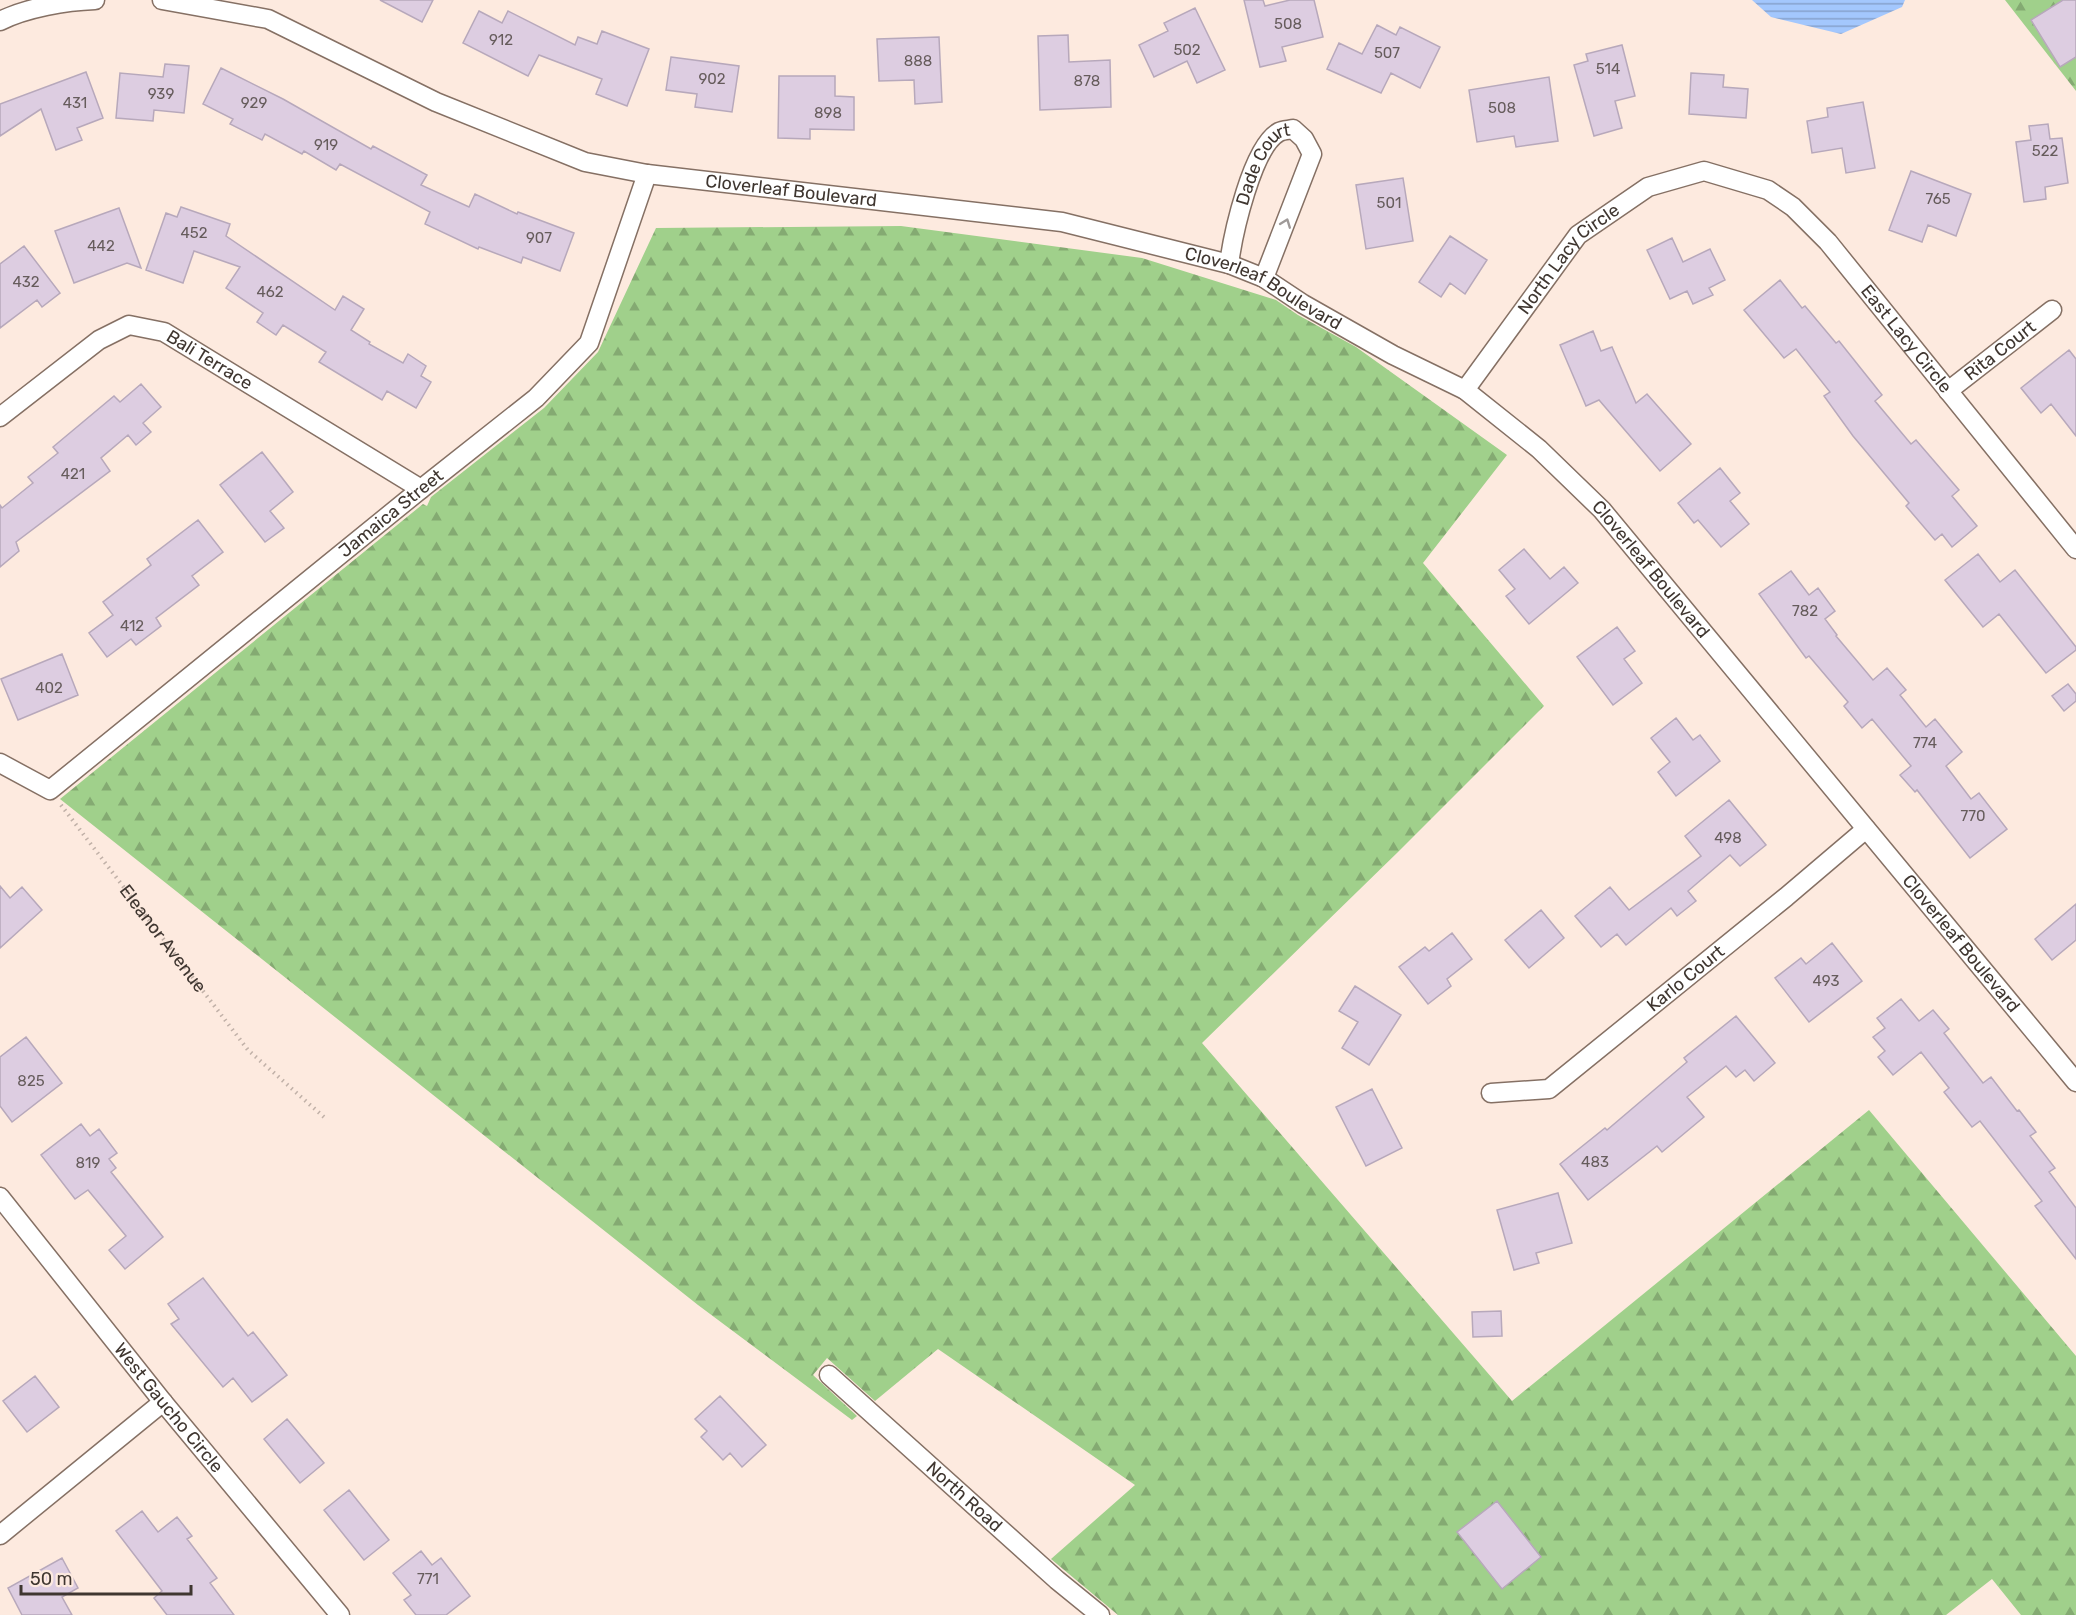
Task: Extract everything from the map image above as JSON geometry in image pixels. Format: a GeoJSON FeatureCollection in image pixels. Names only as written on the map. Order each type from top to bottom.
{"type":"FeatureCollection","features":[{"type":"Feature","properties":{"kind":"street"},"geometry":{"type":"LineString","coordinates":[[0,21],[11,15],[78,0],[95,0]]}},
{"type":"Feature","properties":{"kind":"street","name":"Cloverleaf Boulevard"},"geometry":{"type":"LineString","coordinates":[[162,0],[268,19],[457,110],[585,162],[647,174],[1062,222],[1229,264],[1264,278],[1303,304],[1393,355],[1465,390],[1539,449],[1602,510],[2076,1082]]}},
{"type":"Feature","properties":{"kind":"street","name":"Dade Court"},"geometry":{"type":"LineString","coordinates":[[1229,264],[1234,228],[1257,160],[1279,133],[1293,129],[1304,139],[1312,154],[1264,278]]}},
{"type":"Feature","properties":{"kind":"street","name":"North Lacy Circle"},"geometry":{"type":"LineString","coordinates":[[1465,390],[1578,235],[1648,187],[1704,171]]}},
{"type":"Feature","properties":{"kind":"street","name":"East Lacy Circle"},"geometry":{"type":"LineString","coordinates":[[1704,171],[1768,190],[1793,207],[1828,242],[2076,549]]}},
{"type":"Feature","properties":{"kind":"street","name":"Jamaica Street"},"geometry":{"type":"LineString","coordinates":[[50,790],[536,398],[589,343],[647,174]]}},
{"type":"Feature","properties":{"kind":"street","name":"Rita Court"},"geometry":{"type":"LineString","coordinates":[[1948,391],[2052,310]]}},
{"type":"Feature","properties":{"kind":"street","name":"Bali Terrace"},"geometry":{"type":"LineString","coordinates":[[0,417],[99,340],[129,325],[164,332],[421,489]]}},
{"type":"Feature","properties":{"kind":"street"},"geometry":{"type":"LineString","coordinates":[[0,762],[50,790]]}},
{"type":"Feature","properties":{"kind":"street","name":"Karlo Court"},"geometry":{"type":"LineString","coordinates":[[1491,1093],[1549,1089],[1786,897],[1866,829]]}},
{"type":"Feature","properties":{"kind":"street","name":"West Gaucho Circle"},"geometry":{"type":"LineString","coordinates":[[0,1197],[163,1402],[340,1615]]}},
{"type":"Feature","properties":{"kind":"street","name":"North Road"},"geometry":{"type":"LineString","coordinates":[[830,1375],[1057,1581],[1100,1615]]}},
{"type":"Feature","properties":{"kind":"street"},"geometry":{"type":"LineString","coordinates":[[0,1535],[163,1402]]}},
{"type":"Feature","properties":{"kind":"path","name":"Eleanor Avenue"},"geometry":{"type":"LineString","coordinates":[[50,790],[248,1050],[325,1118]]}},
{"type":"Feature","properties":{"kind":"green space"},"geometry":{"type":"Polygon","coordinates":[[[2005,0],[2076,0],[2076,91],[2005,0]]]}},
{"type":"Feature","properties":{"kind":"green space"},"geometry":{"type":"Polygon","coordinates":[[[901,226],[1142,258],[1276,300],[1356,347],[1507,455],[1423,563],[1544,706],[1202,1043],[1512,1401],[1869,1110],[2076,1356],[2076,1615],[2021,1615],[1992,1579],[1946,1615],[1118,1615],[1051,1559],[1135,1485],[938,1349],[875,1401],[827,1358],[813,1375],[857,1416],[852,1420],[698,1305],[60,799],[423,504],[427,506],[431,497],[544,408],[598,352],[656,228],[901,226]]]}},
{"type":"Feature","properties":{"kind":"water"},"geometry":{"type":"Polygon","coordinates":[[[1752,0],[1905,0],[1902,7],[1841,34],[1771,17],[1752,0]]]}},
{"type":"Feature","properties":{"kind":"building"},"geometry":{"type":"Polygon","coordinates":[[[380,0],[433,0],[422,22],[380,0]]]}},
{"type":"Feature","properties":{"kind":"building"},"geometry":{"type":"Polygon","coordinates":[[[1244,0],[1263,0],[1265,6],[1290,0],[1314,0],[1323,37],[1282,47],[1286,61],[1260,67],[1244,0]]]}},
{"type":"Feature","properties":{"kind":"building"},"geometry":{"type":"Polygon","coordinates":[[[2063,0],[2076,0],[2076,57],[2060,67],[2031,20],[2063,0]]]}},
{"type":"Feature","properties":{"kind":"building"},"geometry":{"type":"Polygon","coordinates":[[[1195,8],[1225,70],[1197,83],[1187,61],[1154,77],[1139,45],[1168,31],[1164,23],[1195,8]]]}},
{"type":"Feature","properties":{"kind":"building"},"geometry":{"type":"Polygon","coordinates":[[[479,11],[502,23],[508,11],[575,45],[578,37],[597,44],[602,31],[649,49],[627,106],[596,94],[602,79],[539,55],[528,76],[463,43],[479,11]]]}},
{"type":"Feature","properties":{"kind":"building"},"geometry":{"type":"Polygon","coordinates":[[[1377,25],[1396,35],[1400,27],[1440,47],[1420,88],[1391,73],[1381,93],[1327,69],[1339,43],[1362,54],[1377,25]]]}},
{"type":"Feature","properties":{"kind":"building"},"geometry":{"type":"Polygon","coordinates":[[[1068,35],[1069,62],[1110,60],[1111,107],[1040,110],[1038,36],[1068,35]]]}},
{"type":"Feature","properties":{"kind":"building"},"geometry":{"type":"Polygon","coordinates":[[[939,37],[942,102],[915,104],[914,80],[879,81],[877,39],[939,37]]]}},
{"type":"Feature","properties":{"kind":"building"},"geometry":{"type":"Polygon","coordinates":[[[1622,45],[1635,96],[1615,101],[1622,128],[1594,136],[1574,65],[1588,61],[1586,54],[1622,45]]]}},
{"type":"Feature","properties":{"kind":"building"},"geometry":{"type":"Polygon","coordinates":[[[671,57],[739,66],[732,112],[695,107],[697,94],[666,90],[671,57]]]}},
{"type":"Feature","properties":{"kind":"building"},"geometry":{"type":"Polygon","coordinates":[[[165,64],[189,66],[184,113],[154,110],[153,121],[116,118],[120,73],[163,77],[165,64]]]}},
{"type":"Feature","properties":{"kind":"building"},"geometry":{"type":"Polygon","coordinates":[[[221,68],[283,99],[371,149],[373,146],[427,175],[421,185],[469,207],[475,194],[517,214],[518,212],[574,233],[560,271],[523,257],[521,263],[479,247],[478,249],[425,224],[430,212],[340,164],[336,170],[304,151],[302,154],[265,134],[262,140],[230,124],[233,119],[203,104],[221,68]]]}},
{"type":"Feature","properties":{"kind":"building"},"geometry":{"type":"Polygon","coordinates":[[[86,72],[103,118],[77,128],[82,140],[56,150],[41,109],[0,136],[0,104],[86,72]]]}},
{"type":"Feature","properties":{"kind":"building"},"geometry":{"type":"Polygon","coordinates":[[[1691,73],[1724,75],[1723,87],[1748,89],[1746,118],[1689,114],[1691,73]]]}},
{"type":"Feature","properties":{"kind":"building"},"geometry":{"type":"Polygon","coordinates":[[[779,76],[835,76],[835,96],[854,97],[854,130],[810,129],[810,139],[778,138],[779,76]]]}},
{"type":"Feature","properties":{"kind":"building"},"geometry":{"type":"Polygon","coordinates":[[[1549,77],[1558,141],[1516,147],[1514,136],[1477,142],[1469,90],[1549,77]]]}},
{"type":"Feature","properties":{"kind":"building"},"geometry":{"type":"Polygon","coordinates":[[[1863,102],[1875,168],[1846,173],[1842,148],[1812,153],[1807,121],[1828,117],[1827,108],[1863,102]]]}},
{"type":"Feature","properties":{"kind":"building"},"geometry":{"type":"Polygon","coordinates":[[[2048,124],[2050,139],[2062,138],[2068,183],[2045,187],[2046,199],[2024,202],[2016,142],[2031,140],[2029,126],[2048,124]]]}},
{"type":"Feature","properties":{"kind":"building"},"geometry":{"type":"Polygon","coordinates":[[[1911,171],[1971,194],[1956,236],[1928,225],[1922,242],[1889,230],[1911,171]]]}},
{"type":"Feature","properties":{"kind":"building"},"geometry":{"type":"Polygon","coordinates":[[[1403,178],[1413,241],[1366,249],[1356,185],[1403,178]]]}},
{"type":"Feature","properties":{"kind":"building"},"geometry":{"type":"Polygon","coordinates":[[[181,207],[230,224],[226,236],[335,310],[343,296],[364,309],[351,330],[370,342],[369,344],[403,363],[408,354],[426,366],[421,376],[431,382],[416,408],[387,391],[382,400],[319,362],[326,352],[283,325],[276,335],[257,322],[263,313],[226,288],[240,267],[194,251],[183,283],[146,270],[166,213],[177,217],[181,207]]]}},
{"type":"Feature","properties":{"kind":"building"},"geometry":{"type":"Polygon","coordinates":[[[119,208],[141,268],[127,263],[74,283],[55,231],[119,208]]]}},
{"type":"Feature","properties":{"kind":"building"},"geometry":{"type":"Polygon","coordinates":[[[1450,236],[1487,260],[1465,294],[1450,283],[1441,297],[1419,282],[1450,236]]]}},
{"type":"Feature","properties":{"kind":"building"},"geometry":{"type":"Polygon","coordinates":[[[1672,238],[1683,262],[1710,249],[1725,280],[1709,288],[1713,295],[1693,304],[1687,291],[1670,299],[1647,250],[1672,238]]]}},
{"type":"Feature","properties":{"kind":"building"},"geometry":{"type":"Polygon","coordinates":[[[24,246],[60,293],[42,307],[37,300],[0,328],[0,264],[24,246]]]}},
{"type":"Feature","properties":{"kind":"building"},"geometry":{"type":"Polygon","coordinates":[[[1780,280],[1802,308],[1805,306],[1836,343],[1839,341],[1882,395],[1875,401],[1911,444],[1916,440],[1959,490],[1952,496],[1977,526],[1952,547],[1942,534],[1935,540],[1906,506],[1909,503],[1853,436],[1824,396],[1830,392],[1796,349],[1784,358],[1744,310],[1780,280]]]}},
{"type":"Feature","properties":{"kind":"building"},"geometry":{"type":"Polygon","coordinates":[[[1593,331],[1601,351],[1612,347],[1636,403],[1647,394],[1691,444],[1660,471],[1599,400],[1586,406],[1560,345],[1593,331]]]}},
{"type":"Feature","properties":{"kind":"building"},"geometry":{"type":"Polygon","coordinates":[[[2069,350],[2076,359],[2076,436],[2051,404],[2041,413],[2021,388],[2069,350]]]}},
{"type":"Feature","properties":{"kind":"building"},"geometry":{"type":"Polygon","coordinates":[[[141,384],[161,407],[143,423],[151,432],[136,445],[128,435],[101,458],[110,471],[16,542],[19,551],[0,567],[0,505],[2,508],[33,483],[28,477],[58,453],[53,447],[114,396],[120,402],[141,384]]]}},
{"type":"Feature","properties":{"kind":"building"},"geometry":{"type":"Polygon","coordinates":[[[262,452],[293,492],[270,511],[284,528],[265,542],[220,485],[262,452]]]}},
{"type":"Feature","properties":{"kind":"building"},"geometry":{"type":"Polygon","coordinates":[[[1720,468],[1740,493],[1730,501],[1749,524],[1721,547],[1698,520],[1694,523],[1678,503],[1720,468]]]}},
{"type":"Feature","properties":{"kind":"building"},"geometry":{"type":"Polygon","coordinates":[[[198,520],[223,552],[192,576],[199,585],[156,618],[161,626],[136,645],[131,639],[107,657],[89,633],[113,615],[103,602],[151,565],[147,559],[198,520]]]}},
{"type":"Feature","properties":{"kind":"building"},"geometry":{"type":"Polygon","coordinates":[[[1524,549],[1550,579],[1564,567],[1578,583],[1529,624],[1506,596],[1515,589],[1499,570],[1524,549]]]}},
{"type":"Feature","properties":{"kind":"building"},"geometry":{"type":"Polygon","coordinates":[[[1978,554],[2000,582],[2015,570],[2076,647],[2076,650],[2046,673],[1999,614],[1983,627],[1945,580],[1978,554]]]}},
{"type":"Feature","properties":{"kind":"building"},"geometry":{"type":"Polygon","coordinates":[[[1791,571],[1809,595],[1818,588],[1835,611],[1825,619],[1836,636],[1873,680],[1887,668],[1906,690],[1900,695],[1926,727],[1935,719],[1962,752],[1946,766],[1971,799],[1979,793],[2007,829],[1970,858],[1917,790],[1915,792],[1900,775],[1911,766],[1872,719],[1862,728],[1844,706],[1848,702],[1809,656],[1806,658],[1759,594],[1791,571]]]}},
{"type":"Feature","properties":{"kind":"building"},"geometry":{"type":"Polygon","coordinates":[[[1617,627],[1635,651],[1624,659],[1642,683],[1613,705],[1577,657],[1617,627]]]}},
{"type":"Feature","properties":{"kind":"building"},"geometry":{"type":"Polygon","coordinates":[[[62,654],[78,695],[18,720],[1,679],[62,654]]]}},
{"type":"Feature","properties":{"kind":"building"},"geometry":{"type":"Polygon","coordinates":[[[2068,684],[2076,694],[2076,701],[2064,711],[2052,696],[2068,684]]]}},
{"type":"Feature","properties":{"kind":"building"},"geometry":{"type":"Polygon","coordinates":[[[1676,718],[1693,740],[1700,735],[1720,761],[1676,796],[1658,772],[1670,762],[1651,738],[1676,718]]]}},
{"type":"Feature","properties":{"kind":"building"},"geometry":{"type":"Polygon","coordinates":[[[1729,800],[1766,845],[1740,866],[1730,855],[1688,891],[1696,901],[1677,916],[1671,908],[1626,945],[1617,934],[1601,947],[1575,916],[1610,887],[1629,910],[1701,856],[1685,836],[1729,800]]]}},
{"type":"Feature","properties":{"kind":"building"},"geometry":{"type":"Polygon","coordinates":[[[0,886],[10,898],[22,887],[42,910],[0,948],[0,886]]]}},
{"type":"Feature","properties":{"kind":"building"},"geometry":{"type":"Polygon","coordinates":[[[2076,904],[2076,940],[2052,960],[2035,939],[2076,904]]]}},
{"type":"Feature","properties":{"kind":"building"},"geometry":{"type":"Polygon","coordinates":[[[1541,910],[1564,938],[1529,968],[1505,940],[1541,910]]]}},
{"type":"Feature","properties":{"kind":"building"},"geometry":{"type":"Polygon","coordinates":[[[1452,933],[1472,959],[1447,979],[1451,986],[1428,1004],[1399,967],[1425,947],[1429,951],[1452,933]]]}},
{"type":"Feature","properties":{"kind":"building"},"geometry":{"type":"Polygon","coordinates":[[[1832,943],[1862,981],[1809,1022],[1775,978],[1801,958],[1806,964],[1832,943]]]}},
{"type":"Feature","properties":{"kind":"building"},"geometry":{"type":"Polygon","coordinates":[[[1355,986],[1401,1015],[1369,1065],[1342,1048],[1358,1022],[1339,1011],[1355,986]]]}},
{"type":"Feature","properties":{"kind":"building"},"geometry":{"type":"Polygon","coordinates":[[[1901,999],[1919,1021],[1933,1010],[1949,1029],[1944,1033],[1983,1083],[1991,1077],[2036,1132],[2030,1136],[2055,1168],[2049,1172],[2076,1208],[2076,1259],[2035,1206],[2042,1201],[1980,1121],[1972,1127],[1944,1092],[1949,1088],[1921,1052],[1893,1075],[1878,1057],[1885,1051],[1873,1037],[1885,1028],[1877,1018],[1901,999]]]}},
{"type":"Feature","properties":{"kind":"building"},"geometry":{"type":"Polygon","coordinates":[[[1736,1016],[1775,1063],[1754,1081],[1745,1070],[1736,1077],[1726,1066],[1687,1097],[1704,1117],[1662,1152],[1657,1146],[1588,1200],[1560,1164],[1605,1128],[1607,1130],[1687,1062],[1684,1058],[1736,1016]]]}},
{"type":"Feature","properties":{"kind":"building"},"geometry":{"type":"Polygon","coordinates":[[[26,1037],[62,1083],[12,1122],[0,1106],[0,1057],[26,1037]]]}},
{"type":"Feature","properties":{"kind":"building"},"geometry":{"type":"Polygon","coordinates":[[[1372,1089],[1402,1148],[1366,1166],[1336,1107],[1372,1089]]]}},
{"type":"Feature","properties":{"kind":"building"},"geometry":{"type":"Polygon","coordinates":[[[81,1124],[90,1136],[99,1129],[117,1153],[109,1159],[116,1168],[111,1172],[163,1237],[125,1269],[109,1250],[126,1236],[88,1190],[75,1199],[41,1155],[81,1124]]]}},
{"type":"Feature","properties":{"kind":"building"},"geometry":{"type":"Polygon","coordinates":[[[1558,1193],[1572,1243],[1536,1253],[1539,1263],[1514,1270],[1497,1210],[1558,1193]]]}},
{"type":"Feature","properties":{"kind":"building"},"geometry":{"type":"Polygon","coordinates":[[[203,1278],[248,1336],[253,1332],[287,1375],[252,1402],[233,1378],[223,1387],[171,1324],[179,1319],[168,1304],[203,1278]]]}},
{"type":"Feature","properties":{"kind":"building"},"geometry":{"type":"Polygon","coordinates":[[[1501,1311],[1502,1336],[1473,1337],[1472,1312],[1501,1311]]]}},
{"type":"Feature","properties":{"kind":"building"},"geometry":{"type":"Polygon","coordinates":[[[35,1376],[59,1407],[27,1432],[3,1401],[35,1376]]]}},
{"type":"Feature","properties":{"kind":"building"},"geometry":{"type":"Polygon","coordinates":[[[720,1396],[766,1445],[742,1467],[730,1453],[723,1460],[701,1437],[707,1431],[695,1419],[720,1396]]]}},
{"type":"Feature","properties":{"kind":"building"},"geometry":{"type":"Polygon","coordinates":[[[287,1419],[324,1463],[300,1483],[264,1439],[287,1419]]]}},
{"type":"Feature","properties":{"kind":"building"},"geometry":{"type":"Polygon","coordinates":[[[349,1490],[389,1540],[364,1560],[324,1510],[349,1490]]]}},
{"type":"Feature","properties":{"kind":"building"},"geometry":{"type":"Polygon","coordinates":[[[1497,1501],[1541,1557],[1502,1589],[1457,1532],[1497,1501]]]}},
{"type":"Feature","properties":{"kind":"building"},"geometry":{"type":"Polygon","coordinates":[[[142,1511],[158,1532],[177,1517],[192,1536],[187,1539],[217,1578],[210,1583],[234,1615],[167,1615],[154,1598],[162,1591],[116,1531],[142,1511]]]}},
{"type":"Feature","properties":{"kind":"building"},"geometry":{"type":"Polygon","coordinates":[[[421,1551],[432,1565],[441,1558],[470,1596],[446,1615],[416,1615],[404,1600],[411,1595],[393,1573],[421,1551]]]}},
{"type":"Feature","properties":{"kind":"building"},"geometry":{"type":"Polygon","coordinates":[[[62,1558],[78,1588],[62,1597],[72,1615],[22,1615],[8,1588],[62,1558]]]}}]}
